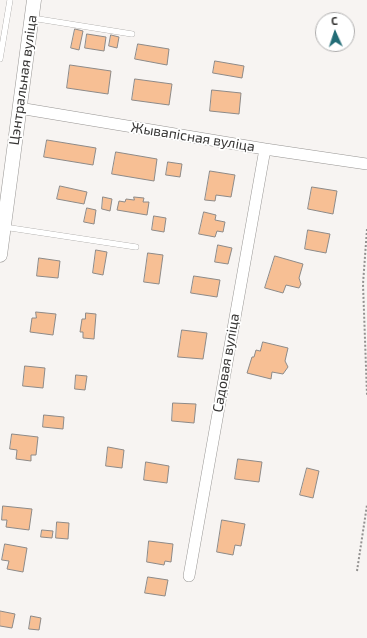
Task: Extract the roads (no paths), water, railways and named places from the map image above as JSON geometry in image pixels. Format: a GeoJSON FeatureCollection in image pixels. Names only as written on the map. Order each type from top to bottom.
{"type":"FeatureCollection","features":[{"type":"Feature","properties":{"kind":"street","name":"Цэнтральная вуліца"},"geometry":{"type":"LineString","coordinates":[[0,255],[18,108],[34,0]]}},
{"type":"Feature","properties":{"kind":"street","name":"Жывапісная вуліца"},"geometry":{"type":"LineString","coordinates":[[18,108],[265,149],[367,164]]}},
{"type":"Feature","properties":{"kind":"street","name":"Садовая вуліца"},"geometry":{"type":"LineString","coordinates":[[189,576],[265,149]]}},
{"type":"Feature","properties":{"kind":"lane"},"geometry":{"type":"LineString","coordinates":[[0,58],[10,0]]}},
{"type":"Feature","properties":{"kind":"lane"},"geometry":{"type":"LineString","coordinates":[[31,18],[132,34]]}},
{"type":"Feature","properties":{"kind":"lane"},"geometry":{"type":"LineString","coordinates":[[3,227],[136,247]]}}]}
